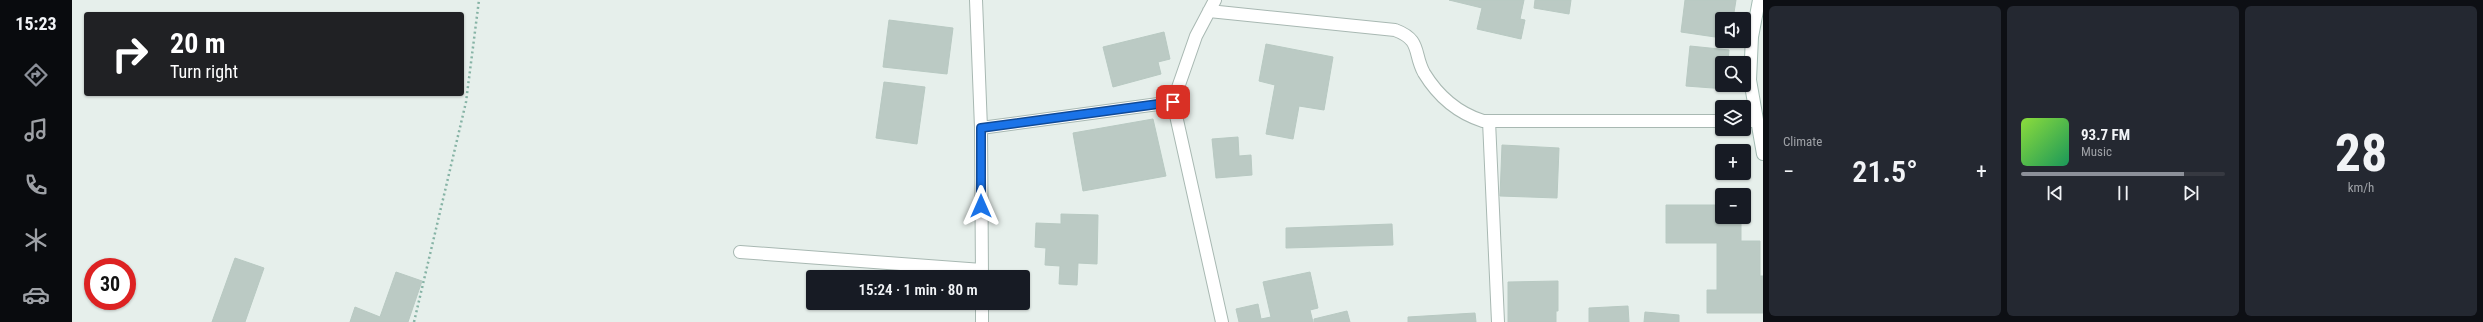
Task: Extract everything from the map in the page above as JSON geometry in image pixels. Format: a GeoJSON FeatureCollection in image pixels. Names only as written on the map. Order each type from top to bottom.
{"type":"FeatureCollection","features":[{"type":"Feature","properties":{"kind":"street"},"geometry":{"type":"LineString","coordinates":[[976,0],[981,128],[982,270]]}},
{"type":"Feature","properties":{"kind":"street"},"geometry":{"type":"LineString","coordinates":[[1750,100],[1752,37],[1759,0]]}},
{"type":"Feature","properties":{"kind":"street"},"geometry":{"type":"LineString","coordinates":[[1222,322],[1173,102],[1188,55],[1212,5],[1395,30],[1403,33],[1414,42],[1424,72],[1435,88],[1466,116],[1489,121],[1715,121]]}},
{"type":"Feature","properties":{"kind":"street"},"geometry":{"type":"LineString","coordinates":[[981,128],[1173,102]]}},
{"type":"Feature","properties":{"kind":"street"},"geometry":{"type":"LineString","coordinates":[[1489,121],[1498,322]]}},
{"type":"Feature","properties":{"kind":"street"},"geometry":{"type":"LineString","coordinates":[[1751,124],[1763,154]]}},
{"type":"Feature","properties":{"kind":"street"},"geometry":{"type":"LineString","coordinates":[[740,252],[947,270]]}},
{"type":"Feature","properties":{"kind":"street"},"geometry":{"type":"LineString","coordinates":[[982,310],[982,322]]}},
{"type":"Feature","properties":{"kind":"path"},"geometry":{"type":"LineString","coordinates":[[414,322],[466,102],[479,0]]}},
{"type":"Feature","properties":{"kind":"building"},"geometry":{"type":"Polygon","coordinates":[[[1449,0],[1524,0],[1520,19],[1525,20],[1521,39],[1477,29],[1482,8],[1449,0]]]}},
{"type":"Feature","properties":{"kind":"building"},"geometry":{"type":"Polygon","coordinates":[[[1535,0],[1571,0],[1569,14],[1534,8],[1535,0]]]}},
{"type":"Feature","properties":{"kind":"building"},"geometry":{"type":"Polygon","coordinates":[[[1685,0],[1736,0],[1734,12],[1715,12],[1715,37],[1681,32],[1685,0]]]}},
{"type":"Feature","properties":{"kind":"building"},"geometry":{"type":"Polygon","coordinates":[[[889,20],[953,28],[947,74],[883,67],[889,20]]]}},
{"type":"Feature","properties":{"kind":"building"},"geometry":{"type":"Polygon","coordinates":[[[1164,32],[1170,59],[1158,62],[1161,74],[1113,87],[1103,47],[1164,32]]]}},
{"type":"Feature","properties":{"kind":"building"},"geometry":{"type":"Polygon","coordinates":[[[1266,44],[1333,57],[1324,110],[1299,106],[1293,139],[1266,134],[1275,85],[1259,81],[1266,44]]]}},
{"type":"Feature","properties":{"kind":"building"},"geometry":{"type":"Polygon","coordinates":[[[1690,46],[1729,50],[1729,56],[1715,56],[1715,88],[1686,86],[1690,46]]]}},
{"type":"Feature","properties":{"kind":"building"},"geometry":{"type":"Polygon","coordinates":[[[884,82],[925,87],[917,144],[876,138],[884,82]]]}},
{"type":"Feature","properties":{"kind":"building"},"geometry":{"type":"Polygon","coordinates":[[[1153,119],[1166,176],[1083,191],[1073,133],[1153,119]]]}},
{"type":"Feature","properties":{"kind":"building"},"geometry":{"type":"Polygon","coordinates":[[[1238,137],[1239,156],[1251,155],[1252,175],[1216,178],[1212,139],[1238,137]]]}},
{"type":"Feature","properties":{"kind":"building"},"geometry":{"type":"Polygon","coordinates":[[[1502,145],[1559,148],[1557,198],[1500,196],[1502,145]]]}},
{"type":"Feature","properties":{"kind":"building"},"geometry":{"type":"Polygon","coordinates":[[[1666,205],[1715,205],[1715,224],[1741,224],[1741,241],[1760,241],[1760,276],[1763,276],[1763,313],[1707,313],[1707,290],[1717,290],[1717,243],[1666,243],[1666,205]]]}},
{"type":"Feature","properties":{"kind":"building"},"geometry":{"type":"Polygon","coordinates":[[[1061,214],[1098,215],[1097,264],[1078,263],[1077,285],[1059,284],[1060,266],[1045,265],[1046,248],[1035,247],[1036,223],[1061,224],[1061,214]]]}},
{"type":"Feature","properties":{"kind":"building"},"geometry":{"type":"Polygon","coordinates":[[[1392,224],[1393,245],[1286,248],[1286,228],[1392,224]]]}},
{"type":"Feature","properties":{"kind":"building"},"geometry":{"type":"Polygon","coordinates":[[[235,258],[264,268],[245,322],[212,322],[235,258]]]}},
{"type":"Feature","properties":{"kind":"building"},"geometry":{"type":"Polygon","coordinates":[[[396,272],[422,281],[408,322],[350,322],[355,307],[380,317],[396,272]]]}},
{"type":"Feature","properties":{"kind":"building"},"geometry":{"type":"Polygon","coordinates":[[[1310,272],[1318,308],[1310,310],[1313,322],[1239,322],[1236,309],[1258,304],[1261,319],[1271,317],[1263,282],[1310,272]]]}},
{"type":"Feature","properties":{"kind":"building"},"geometry":{"type":"Polygon","coordinates":[[[1558,281],[1558,311],[1556,311],[1556,322],[1508,322],[1508,282],[1558,281]]]}},
{"type":"Feature","properties":{"kind":"building"},"geometry":{"type":"Polygon","coordinates":[[[1628,306],[1629,322],[1589,322],[1589,308],[1628,306]]]}},
{"type":"Feature","properties":{"kind":"building"},"geometry":{"type":"Polygon","coordinates":[[[1347,311],[1350,322],[1314,322],[1314,319],[1347,311]]]}},
{"type":"Feature","properties":{"kind":"building"},"geometry":{"type":"Polygon","coordinates":[[[1645,312],[1679,315],[1679,322],[1644,322],[1645,312]]]}},
{"type":"Feature","properties":{"kind":"building"},"geometry":{"type":"Polygon","coordinates":[[[1475,313],[1476,322],[1408,322],[1408,317],[1475,313]]]}},
{"type":"Feature","properties":{"kind":"route"},"geometry":{"type":"LineString","coordinates":[[981,206],[981,128],[1173,102]]}}]}
